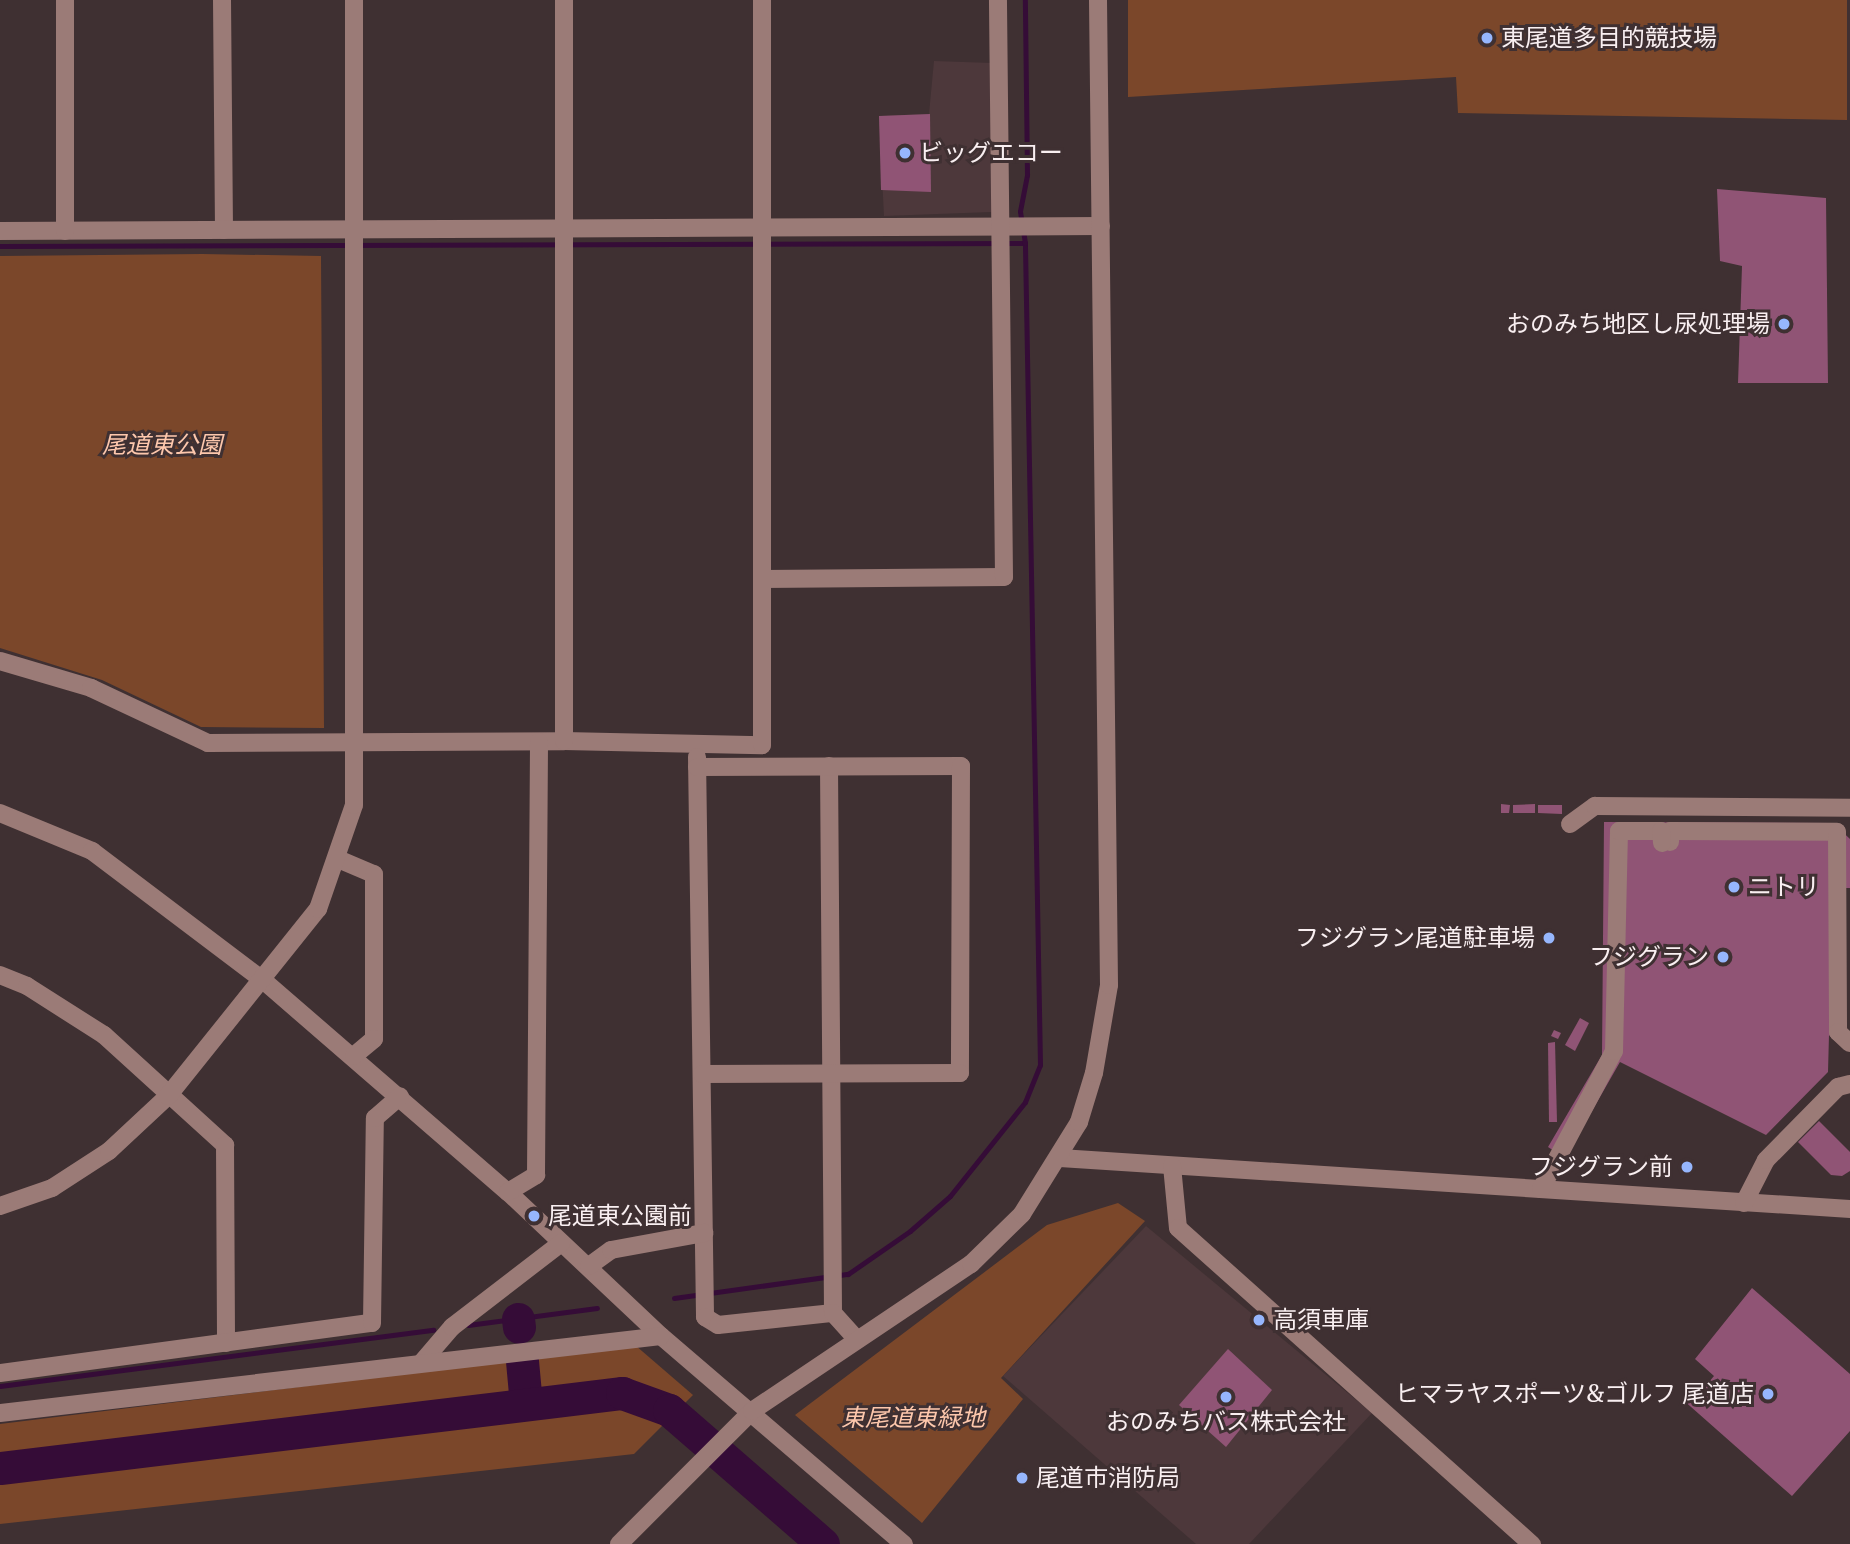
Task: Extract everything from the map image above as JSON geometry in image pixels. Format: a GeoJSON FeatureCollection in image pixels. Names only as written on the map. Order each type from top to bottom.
{"type":"FeatureCollection","features":[{"type":"Feature","properties":{"kind":"street"},"geometry":{"type":"LineString","coordinates":[[65,0],[65,231]]}},
{"type":"Feature","properties":{"kind":"street"},"geometry":{"type":"LineString","coordinates":[[222,0],[223,230]]}},
{"type":"Feature","properties":{"kind":"street"},"geometry":{"type":"LineString","coordinates":[[0,1206],[52,1188],[109,1151],[168,1096],[264,981],[318,909],[338,859],[354,805],[357,744],[354,0]]}},
{"type":"Feature","properties":{"kind":"street"},"geometry":{"type":"LineString","coordinates":[[564,0],[564,741]]}},
{"type":"Feature","properties":{"kind":"street"},"geometry":{"type":"LineString","coordinates":[[0,661],[91,688],[208,743],[564,741],[762,745],[762,0]]}},
{"type":"Feature","properties":{"kind":"street"},"geometry":{"type":"LineString","coordinates":[[763,579],[1004,577],[1010,232],[998,0]]}},
{"type":"Feature","properties":{"kind":"street"},"geometry":{"type":"LineString","coordinates":[[620,1544],[752,1411],[971,1264],[1022,1214],[1060,1158],[1079,1122],[1094,1073],[1109,985],[1098,0]]}},
{"type":"Feature","properties":{"kind":"street"},"geometry":{"type":"LineString","coordinates":[[0,231],[223,230],[356,239],[565,240],[1010,232],[1101,226]]}},
{"type":"Feature","properties":{"kind":"street"},"geometry":{"type":"LineString","coordinates":[[509,1192],[536,1175],[540,742]]}},
{"type":"Feature","properties":{"kind":"street"},"geometry":{"type":"LineString","coordinates":[[697,743],[705,1317],[718,1325],[833,1313]]}},
{"type":"Feature","properties":{"kind":"street"},"geometry":{"type":"LineString","coordinates":[[829,766],[833,1313],[857,1340]]}},
{"type":"Feature","properties":{"kind":"street"},"geometry":{"type":"LineString","coordinates":[[697,767],[961,766],[960,1073],[702,1074]]}},
{"type":"Feature","properties":{"kind":"street"},"geometry":{"type":"LineString","coordinates":[[1570,824],[1595,806],[1850,808]]}},
{"type":"Feature","properties":{"kind":"street"},"geometry":{"type":"LineString","coordinates":[[0,813],[92,851],[264,981],[509,1192],[661,1336],[752,1411],[904,1544]]}},
{"type":"Feature","properties":{"kind":"street"},"geometry":{"type":"LineString","coordinates":[[1541,1189],[1614,1051],[1619,831],[1661,831],[1666,843],[1670,831],[1837,832],[1838,1032],[1849,1043]]}},
{"type":"Feature","properties":{"kind":"street"},"geometry":{"type":"LineString","coordinates":[[338,859],[373,874],[374,1039],[354,1056]]}},
{"type":"Feature","properties":{"kind":"street"},"geometry":{"type":"LineString","coordinates":[[0,975],[27,986],[104,1035],[225,1145],[226,1343]]}},
{"type":"Feature","properties":{"kind":"street"},"geometry":{"type":"LineString","coordinates":[[1744,1203],[1766,1160],[1838,1087],[1850,1084]]}},
{"type":"Feature","properties":{"kind":"street"},"geometry":{"type":"LineString","coordinates":[[0,1373],[372,1324],[375,1118],[400,1096]]}},
{"type":"Feature","properties":{"kind":"street"},"geometry":{"type":"LineString","coordinates":[[1060,1158],[1850,1209]]}},
{"type":"Feature","properties":{"kind":"street"},"geometry":{"type":"LineString","coordinates":[[1172,1166],[1178,1228],[1532,1544]]}},
{"type":"Feature","properties":{"kind":"street"},"geometry":{"type":"LineString","coordinates":[[589,1266],[611,1250],[704,1233]]}},
{"type":"Feature","properties":{"kind":"street"},"geometry":{"type":"LineString","coordinates":[[422,1362],[452,1326],[561,1243]]}},
{"type":"Feature","properties":{"kind":"street"},"geometry":{"type":"LineString","coordinates":[[0,1413],[661,1336]]}},
{"type":"Feature","properties":{"kind":"shaded area"},"geometry":{"type":"Polygon","coordinates":[[[934,61],[992,63],[991,212],[884,216],[879,116],[929,114],[934,61]]]}},
{"type":"Feature","properties":{"kind":"shaded area","name":"高須車庫"},"geometry":{"type":"Polygon","coordinates":[[[1146,1226],[1372,1413],[1249,1544],[1196,1544],[1003,1376],[1146,1226]]]}},
{"type":"Feature","properties":{"kind":"green space","name":"東尾道多目的競技場"},"geometry":{"type":"Polygon","coordinates":[[[1128,0],[1847,0],[1847,120],[1458,113],[1456,77],[1128,97],[1128,0]]]}},
{"type":"Feature","properties":{"kind":"green space","name":"尾道東公園"},"geometry":{"type":"Polygon","coordinates":[[[0,256],[321,256],[324,728],[201,727],[102,680],[0,648],[0,256]]]}},
{"type":"Feature","properties":{"kind":"green space","name":"東尾道東緑地"},"geometry":{"type":"Polygon","coordinates":[[[1118,1203],[1145,1221],[1001,1378],[1023,1399],[922,1523],[795,1415],[1047,1225],[1118,1203]]]}},
{"type":"Feature","properties":{"kind":"green space"},"geometry":{"type":"Polygon","coordinates":[[[635,1345],[693,1395],[634,1454],[0,1524],[0,1424],[635,1345]]]}},
{"type":"Feature","properties":{"kind":"building","name":"ビッグエコー"},"geometry":{"type":"Polygon","coordinates":[[[930,114],[931,192],[881,190],[879,116],[930,114]]]}},
{"type":"Feature","properties":{"kind":"building","name":"おのみち地区し尿処理場"},"geometry":{"type":"Polygon","coordinates":[[[1717,189],[1826,198],[1828,383],[1738,383],[1742,266],[1720,261],[1717,189]]]}},
{"type":"Feature","properties":{"kind":"building"},"geometry":{"type":"Polygon","coordinates":[[[1501,804],[1510,805],[1509,813],[1501,813],[1501,804]]]}},
{"type":"Feature","properties":{"kind":"building"},"geometry":{"type":"Polygon","coordinates":[[[1535,804],[1535,813],[1513,813],[1513,805],[1535,804]]]}},
{"type":"Feature","properties":{"kind":"building"},"geometry":{"type":"Polygon","coordinates":[[[1538,805],[1562,805],[1562,814],[1538,813],[1538,805]]]}},
{"type":"Feature","properties":{"kind":"building","name":"フジグラン"},"geometry":{"type":"Polygon","coordinates":[[[1604,822],[1833,823],[1850,839],[1850,888],[1844,888],[1843,1026],[1850,1041],[1845,1050],[1829,1035],[1828,1072],[1766,1135],[1620,1062],[1565,1158],[1548,1147],[1602,1055],[1604,822]]]}},
{"type":"Feature","properties":{"kind":"building"},"geometry":{"type":"Polygon","coordinates":[[[1580,1018],[1589,1023],[1575,1051],[1565,1045],[1580,1018]]]}},
{"type":"Feature","properties":{"kind":"building"},"geometry":{"type":"Polygon","coordinates":[[[1554,1030],[1561,1033],[1558,1039],[1551,1036],[1554,1030]]]}},
{"type":"Feature","properties":{"kind":"building"},"geometry":{"type":"Polygon","coordinates":[[[1555,1042],[1557,1122],[1549,1122],[1548,1043],[1555,1042]]]}},
{"type":"Feature","properties":{"kind":"building"},"geometry":{"type":"Polygon","coordinates":[[[1819,1121],[1850,1152],[1850,1171],[1842,1176],[1831,1175],[1798,1142],[1819,1121]]]}},
{"type":"Feature","properties":{"kind":"building","name":"ヒマラヤスポーツ&ゴルフ 尾道店"},"geometry":{"type":"Polygon","coordinates":[[[1752,1288],[1850,1374],[1850,1431],[1792,1496],[1682,1399],[1696,1383],[1703,1389],[1714,1376],[1695,1359],[1752,1288]]]}},
{"type":"Feature","properties":{"kind":"building","name":"おのみちバス株式会社"},"geometry":{"type":"Polygon","coordinates":[[[1228,1349],[1272,1390],[1226,1447],[1179,1405],[1228,1349]]]}},
{"type":"Feature","properties":{"kind":"waterway"},"geometry":{"type":"LineString","coordinates":[[674,1298],[848,1274],[910,1231],[950,1196],[1025,1102],[1040,1065],[1025,243],[1020,211],[1027,175],[1025,0]]}},
{"type":"Feature","properties":{"kind":"waterway"},"geometry":{"type":"LineString","coordinates":[[0,246],[1025,243]]}},
{"type":"Feature","properties":{"kind":"waterway"},"geometry":{"type":"LineString","coordinates":[[468,1325],[597,1308]]}},
{"type":"Feature","properties":{"kind":"waterway"},"geometry":{"type":"LineString","coordinates":[[518,1319],[519,1327]]}},
{"type":"Feature","properties":{"kind":"waterway"},"geometry":{"type":"LineString","coordinates":[[0,1386],[433,1330]]}},
{"type":"Feature","properties":{"kind":"waterway"},"geometry":{"type":"LineString","coordinates":[[522,1361],[526,1404]]}},
{"type":"Feature","properties":{"kind":"waterway"},"geometry":{"type":"LineString","coordinates":[[0,1468],[622,1393],[669,1410],[823,1544]]}},
{"type":"Feature","properties":{"kind":"place","name":"東尾道多目的競技場"},"geometry":{"type":"Point","coordinates":[1487,38]}},
{"type":"Feature","properties":{"kind":"place","name":"ビッグエコー"},"geometry":{"type":"Point","coordinates":[905,153]}},
{"type":"Feature","properties":{"kind":"place","name":"おのみち地区し尿処理場"},"geometry":{"type":"Point","coordinates":[1784,324]}},
{"type":"Feature","properties":{"kind":"place","name":"ニトリ"},"geometry":{"type":"Point","coordinates":[1734,887]}},
{"type":"Feature","properties":{"kind":"place","name":"フジグラン尾道駐車場"},"geometry":{"type":"Point","coordinates":[1549,938]}},
{"type":"Feature","properties":{"kind":"place","name":"フジグラン"},"geometry":{"type":"Point","coordinates":[1723,957]}},
{"type":"Feature","properties":{"kind":"place","name":"フジグラン前"},"geometry":{"type":"Point","coordinates":[1687,1167]}},
{"type":"Feature","properties":{"kind":"place","name":"尾道東公園前"},"geometry":{"type":"Point","coordinates":[534,1216]}},
{"type":"Feature","properties":{"kind":"place","name":"高須車庫"},"geometry":{"type":"Point","coordinates":[1259,1320]}},
{"type":"Feature","properties":{"kind":"place","name":"ヒマラヤスポーツ&ゴルフ 尾道店"},"geometry":{"type":"Point","coordinates":[1768,1394]}},
{"type":"Feature","properties":{"kind":"place","name":"おのみちバス株式会社"},"geometry":{"type":"Point","coordinates":[1226,1397]}},
{"type":"Feature","properties":{"kind":"place","name":"尾道市消防局"},"geometry":{"type":"Point","coordinates":[1022,1478]}}]}
